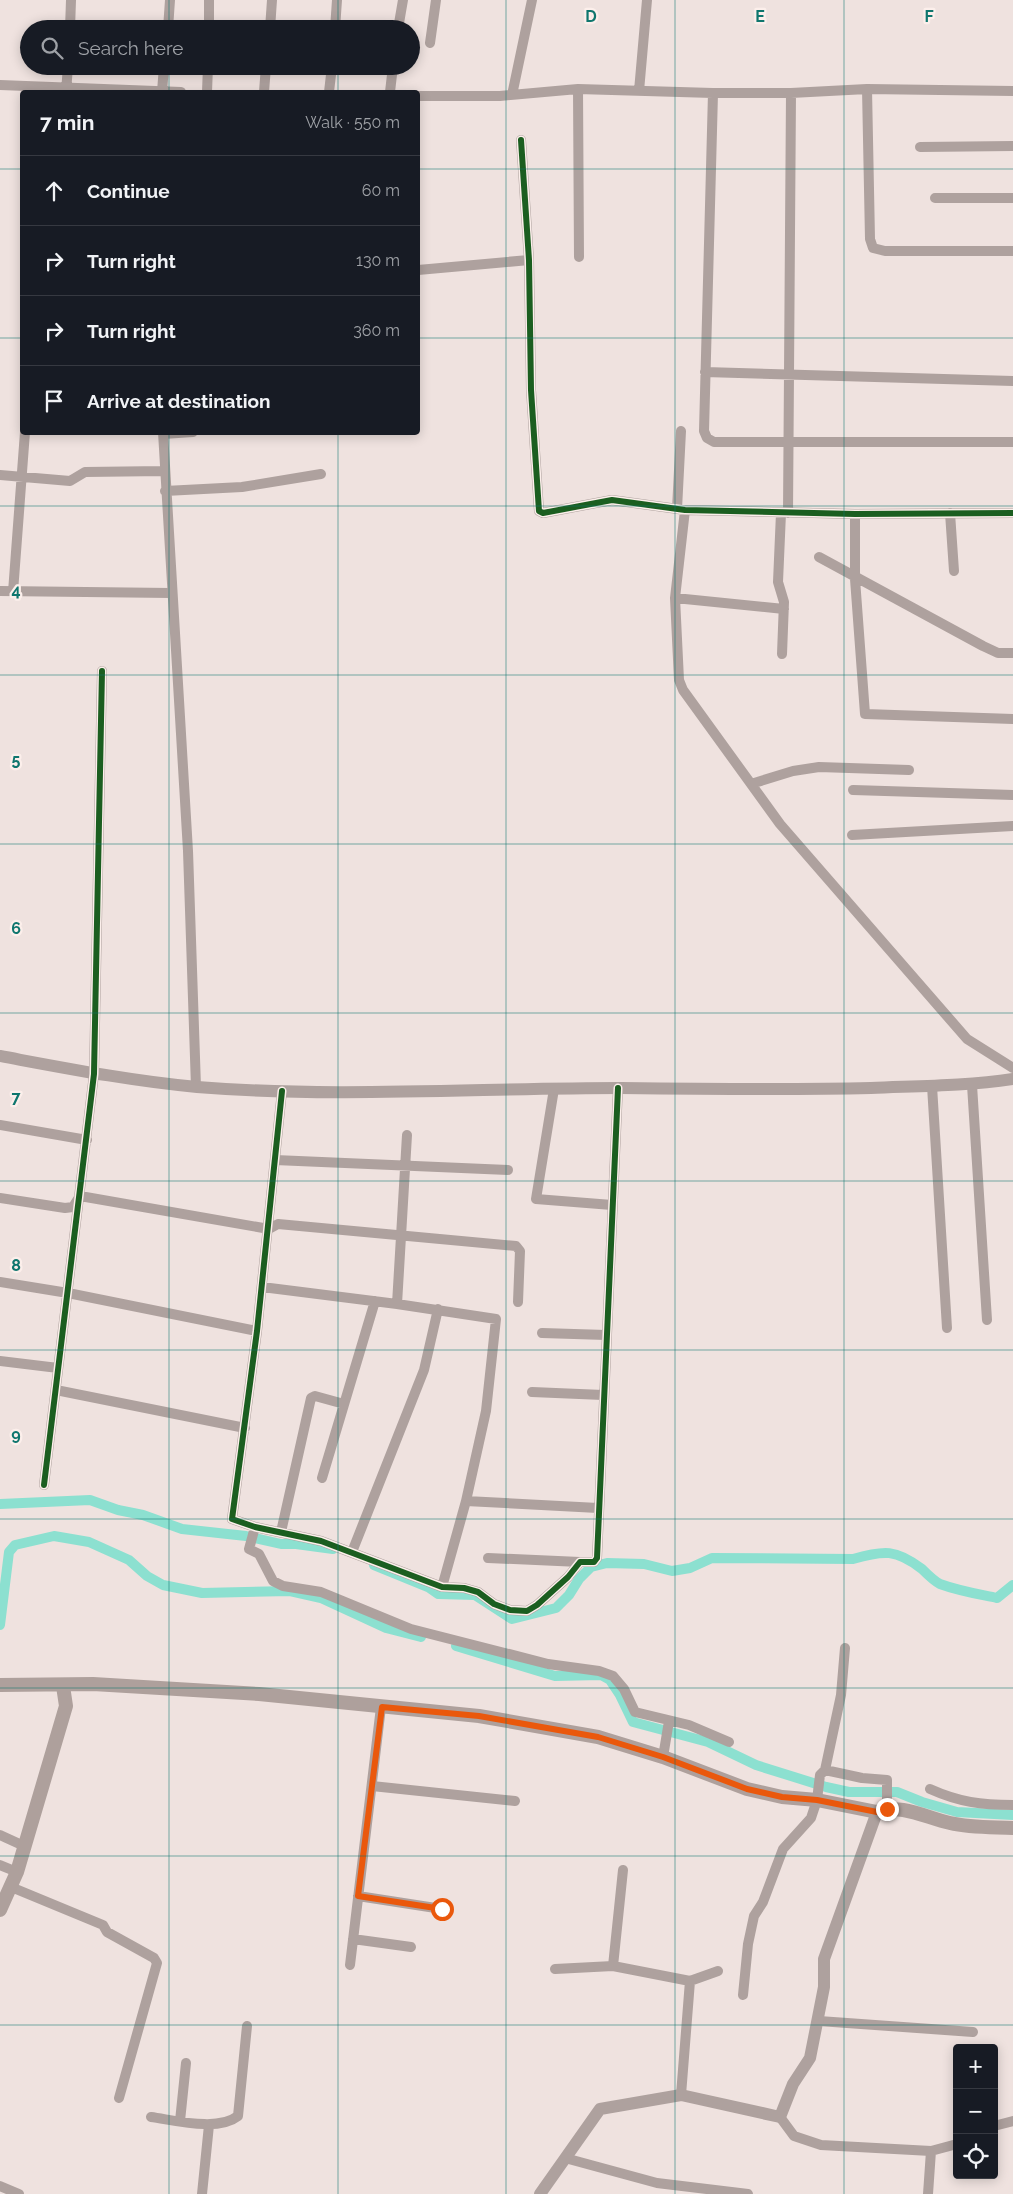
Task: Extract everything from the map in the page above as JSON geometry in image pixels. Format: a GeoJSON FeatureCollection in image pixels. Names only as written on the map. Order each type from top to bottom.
{"type":"FeatureCollection","features":[{"type":"Feature","properties":{"kind":"main road"},"geometry":{"type":"LineString","coordinates":[[0,1685],[63,1686],[93,1684],[259,1694],[479,1716],[598,1737],[663,1757],[747,1789],[782,1797],[817,1796],[908,1811],[949,1823],[975,1827],[1013,1828]]}},
{"type":"Feature","properties":{"kind":"main road"},"geometry":{"type":"LineString","coordinates":[[0,1910],[16,1872],[66,1706],[63,1686]]}},
{"type":"Feature","properties":{"kind":"street"},"geometry":{"type":"LineString","coordinates":[[70,20],[71,0]]}},
{"type":"Feature","properties":{"kind":"street"},"geometry":{"type":"LineString","coordinates":[[169,20],[170,0]]}},
{"type":"Feature","properties":{"kind":"street"},"geometry":{"type":"LineString","coordinates":[[209,20],[210,0]]}},
{"type":"Feature","properties":{"kind":"street"},"geometry":{"type":"LineString","coordinates":[[271,20],[272,0]]}},
{"type":"Feature","properties":{"kind":"street"},"geometry":{"type":"LineString","coordinates":[[336,20],[337,0]]}},
{"type":"Feature","properties":{"kind":"street"},"geometry":{"type":"LineString","coordinates":[[400,20],[403,0]]}},
{"type":"Feature","properties":{"kind":"street"},"geometry":{"type":"LineString","coordinates":[[430,43],[436,0]]}},
{"type":"Feature","properties":{"kind":"street"},"geometry":{"type":"LineString","coordinates":[[512,95],[532,0]]}},
{"type":"Feature","properties":{"kind":"street"},"geometry":{"type":"LineString","coordinates":[[639,91],[647,0]]}},
{"type":"Feature","properties":{"kind":"street"},"geometry":{"type":"LineString","coordinates":[[0,85],[66,90],[67,75]]}},
{"type":"Feature","properties":{"kind":"street"},"geometry":{"type":"LineString","coordinates":[[162,90],[163,75]]}},
{"type":"Feature","properties":{"kind":"street"},"geometry":{"type":"LineString","coordinates":[[207,90],[208,75]]}},
{"type":"Feature","properties":{"kind":"street"},"geometry":{"type":"LineString","coordinates":[[264,90],[265,75]]}},
{"type":"Feature","properties":{"kind":"street"},"geometry":{"type":"LineString","coordinates":[[329,90],[331,75]]}},
{"type":"Feature","properties":{"kind":"street"},"geometry":{"type":"LineString","coordinates":[[390,90],[391,75]]}},
{"type":"Feature","properties":{"kind":"street"},"geometry":{"type":"LineString","coordinates":[[578,89],[579,257]]}},
{"type":"Feature","properties":{"kind":"street"},"geometry":{"type":"LineString","coordinates":[[420,96],[512,95],[578,89],[713,93],[791,93],[868,89],[1013,91]]}},
{"type":"Feature","properties":{"kind":"street"},"geometry":{"type":"LineString","coordinates":[[868,89],[870,239],[873,248],[885,251],[1013,251]]}},
{"type":"Feature","properties":{"kind":"street"},"geometry":{"type":"LineString","coordinates":[[713,93],[705,372],[704,431],[707,438],[714,442],[790,444],[1013,442]]}},
{"type":"Feature","properties":{"kind":"street"},"geometry":{"type":"LineString","coordinates":[[782,654],[784,609],[782,592],[778,582],[790,444],[791,93]]}},
{"type":"Feature","properties":{"kind":"street"},"geometry":{"type":"LineString","coordinates":[[521,140],[529,260],[531,390],[539,511],[544,513],[612,500],[681,510],[855,514],[1013,513]]}},
{"type":"Feature","properties":{"kind":"street"},"geometry":{"type":"LineString","coordinates":[[920,147],[1013,146]]}},
{"type":"Feature","properties":{"kind":"street"},"geometry":{"type":"LineString","coordinates":[[936,198],[1013,198]]}},
{"type":"Feature","properties":{"kind":"street"},"geometry":{"type":"LineString","coordinates":[[420,270],[529,260]]}},
{"type":"Feature","properties":{"kind":"street"},"geometry":{"type":"LineString","coordinates":[[705,372],[1013,381]]}},
{"type":"Feature","properties":{"kind":"street"},"geometry":{"type":"LineString","coordinates":[[681,431],[681,510],[675,598],[679,680],[683,690],[780,824],[966,1039],[1013,1068]]}},
{"type":"Feature","properties":{"kind":"street"},"geometry":{"type":"LineString","coordinates":[[12,592],[25,435]]}},
{"type":"Feature","properties":{"kind":"street"},"geometry":{"type":"LineString","coordinates":[[163,435],[171,593],[188,851],[196,1087]]}},
{"type":"Feature","properties":{"kind":"street"},"geometry":{"type":"LineString","coordinates":[[0,475],[70,481],[85,472],[164,470]]}},
{"type":"Feature","properties":{"kind":"street"},"geometry":{"type":"LineString","coordinates":[[165,491],[242,487],[321,474]]}},
{"type":"Feature","properties":{"kind":"street"},"geometry":{"type":"LineString","coordinates":[[950,513],[954,571]]}},
{"type":"Feature","properties":{"kind":"street"},"geometry":{"type":"LineString","coordinates":[[855,514],[855,579],[865,714],[1013,719]]}},
{"type":"Feature","properties":{"kind":"street"},"geometry":{"type":"LineString","coordinates":[[819,557],[855,579],[991,650],[1013,653]]}},
{"type":"Feature","properties":{"kind":"street"},"geometry":{"type":"LineString","coordinates":[[0,591],[171,593]]}},
{"type":"Feature","properties":{"kind":"street"},"geometry":{"type":"LineString","coordinates":[[675,598],[784,609]]}},
{"type":"Feature","properties":{"kind":"street"},"geometry":{"type":"LineString","coordinates":[[44,1485],[94,1074],[102,671]]}},
{"type":"Feature","properties":{"kind":"street"},"geometry":{"type":"LineString","coordinates":[[751,784],[793,771],[819,767],[909,770]]}},
{"type":"Feature","properties":{"kind":"street"},"geometry":{"type":"LineString","coordinates":[[853,790],[1013,795]]}},
{"type":"Feature","properties":{"kind":"street"},"geometry":{"type":"LineString","coordinates":[[852,835],[1013,826]]}},
{"type":"Feature","properties":{"kind":"street"},"geometry":{"type":"LineString","coordinates":[[0,1056],[94,1074],[196,1087],[282,1091],[618,1088],[775,1090],[972,1085],[1013,1079]]}},
{"type":"Feature","properties":{"kind":"street"},"geometry":{"type":"LineString","coordinates":[[972,1085],[987,1320]]}},
{"type":"Feature","properties":{"kind":"street"},"geometry":{"type":"LineString","coordinates":[[932,1086],[947,1328]]}},
{"type":"Feature","properties":{"kind":"street"},"geometry":{"type":"LineString","coordinates":[[488,1558],[597,1561],[618,1088]]}},
{"type":"Feature","properties":{"kind":"street"},"geometry":{"type":"LineString","coordinates":[[554,1089],[536,1199],[612,1205]]}},
{"type":"Feature","properties":{"kind":"street"},"geometry":{"type":"LineString","coordinates":[[282,1091],[269,1229],[232,1519],[255,1527],[321,1540],[442,1587],[464,1588],[478,1592],[494,1604],[510,1610],[527,1610],[550,1594],[580,1562]]}},
{"type":"Feature","properties":{"kind":"street"},"geometry":{"type":"LineString","coordinates":[[0,1125],[86,1140]]}},
{"type":"Feature","properties":{"kind":"street"},"geometry":{"type":"LineString","coordinates":[[397,1304],[407,1135]]}},
{"type":"Feature","properties":{"kind":"street"},"geometry":{"type":"LineString","coordinates":[[276,1160],[508,1170]]}},
{"type":"Feature","properties":{"kind":"street"},"geometry":{"type":"LineString","coordinates":[[0,1198],[65,1208],[73,1206],[80,1196]]}},
{"type":"Feature","properties":{"kind":"street"},"geometry":{"type":"LineString","coordinates":[[80,1196],[269,1229],[278,1224],[519,1247],[518,1302]]}},
{"type":"Feature","properties":{"kind":"street"},"geometry":{"type":"LineString","coordinates":[[0,1282],[68,1293],[257,1331]]}},
{"type":"Feature","properties":{"kind":"street"},"geometry":{"type":"LineString","coordinates":[[262,1287],[493,1317],[496,1322],[486,1412],[466,1500],[442,1587]]}},
{"type":"Feature","properties":{"kind":"street"},"geometry":{"type":"LineString","coordinates":[[322,1478],[374,1301]]}},
{"type":"Feature","properties":{"kind":"street"},"geometry":{"type":"LineString","coordinates":[[352,1552],[424,1370],[438,1309]]}},
{"type":"Feature","properties":{"kind":"street"},"geometry":{"type":"LineString","coordinates":[[542,1333],[606,1335]]}},
{"type":"Feature","properties":{"kind":"street"},"geometry":{"type":"LineString","coordinates":[[0,1361],[58,1368]]}},
{"type":"Feature","properties":{"kind":"street"},"geometry":{"type":"LineString","coordinates":[[56,1390],[245,1428]]}},
{"type":"Feature","properties":{"kind":"street"},"geometry":{"type":"LineString","coordinates":[[532,1392],[603,1395]]}},
{"type":"Feature","properties":{"kind":"street"},"geometry":{"type":"LineString","coordinates":[[281,1532],[311,1398],[315,1396],[344,1404]]}},
{"type":"Feature","properties":{"kind":"street"},"geometry":{"type":"LineString","coordinates":[[466,1500],[598,1508]]}},
{"type":"Feature","properties":{"kind":"street"},"geometry":{"type":"LineString","coordinates":[[255,1527],[249,1549],[259,1554],[273,1581],[283,1586],[321,1592],[411,1629],[548,1664],[599,1671],[613,1676],[624,1690],[635,1712],[689,1725],[729,1742]]}},
{"type":"Feature","properties":{"kind":"street"},"geometry":{"type":"LineString","coordinates":[[743,1995],[748,1944],[754,1916],[763,1902],[783,1849],[811,1818],[841,1695],[845,1648]]}},
{"type":"Feature","properties":{"kind":"street"},"geometry":{"type":"LineString","coordinates":[[350,1965],[382,1707]]}},
{"type":"Feature","properties":{"kind":"street"},"geometry":{"type":"LineString","coordinates":[[663,1757],[668,1721]]}},
{"type":"Feature","properties":{"kind":"street"},"geometry":{"type":"LineString","coordinates":[[780,2117],[793,2084],[810,2058],[819,2021],[824,1987],[824,1959],[883,1807],[887,1780],[823,1773]]}},
{"type":"Feature","properties":{"kind":"street"},"geometry":{"type":"LineString","coordinates":[[372,1786],[515,1801]]}},
{"type":"Feature","properties":{"kind":"street"},"geometry":{"type":"LineString","coordinates":[[930,1789],[957,1801],[988,1805],[1013,1805]]}},
{"type":"Feature","properties":{"kind":"street"},"geometry":{"type":"LineString","coordinates":[[0,1835],[24,1846]]}},
{"type":"Feature","properties":{"kind":"street"},"geometry":{"type":"LineString","coordinates":[[0,1865],[16,1872]]}},
{"type":"Feature","properties":{"kind":"street"},"geometry":{"type":"LineString","coordinates":[[613,1966],[623,1870]]}},
{"type":"Feature","properties":{"kind":"street"},"geometry":{"type":"LineString","coordinates":[[11,1887],[103,1925],[107,1932],[154,1958],[157,1963],[119,2098]]}},
{"type":"Feature","properties":{"kind":"street"},"geometry":{"type":"LineString","coordinates":[[358,1896],[442,1909]]}},
{"type":"Feature","properties":{"kind":"street"},"geometry":{"type":"LineString","coordinates":[[353,1939],[411,1947]]}},
{"type":"Feature","properties":{"kind":"street"},"geometry":{"type":"LineString","coordinates":[[555,1969],[613,1966],[690,1981],[718,1971]]}},
{"type":"Feature","properties":{"kind":"street"},"geometry":{"type":"LineString","coordinates":[[681,2095],[690,1981]]}},
{"type":"Feature","properties":{"kind":"street"},"geometry":{"type":"LineString","coordinates":[[819,2021],[973,2032]]}},
{"type":"Feature","properties":{"kind":"street"},"geometry":{"type":"LineString","coordinates":[[151,2117],[209,2125],[233,2120],[238,2116],[246,2026]]}},
{"type":"Feature","properties":{"kind":"street"},"geometry":{"type":"LineString","coordinates":[[180,2121],[186,2063]]}},
{"type":"Feature","properties":{"kind":"street"},"geometry":{"type":"LineString","coordinates":[[540,2194],[600,2109],[681,2095],[780,2117],[794,2136],[821,2145],[931,2151],[953,2145]]}},
{"type":"Feature","properties":{"kind":"street"},"geometry":{"type":"LineString","coordinates":[[998,2125],[1013,2121]]}},
{"type":"Feature","properties":{"kind":"street"},"geometry":{"type":"LineString","coordinates":[[202,2194],[209,2125]]}},
{"type":"Feature","properties":{"kind":"street"},"geometry":{"type":"LineString","coordinates":[[928,2194],[931,2151]]}},
{"type":"Feature","properties":{"kind":"street"},"geometry":{"type":"LineString","coordinates":[[565,2158],[657,2184],[748,2194]]}},
{"type":"Feature","properties":{"kind":"street"},"geometry":{"type":"LineString","coordinates":[[0,2186],[18,2194]]}},
{"type":"Feature","properties":{"kind":"waterway"},"geometry":{"type":"LineString","coordinates":[[0,1504],[90,1500],[118,1510],[143,1515],[182,1529],[246,1536],[281,1544],[333,1549]]}},
{"type":"Feature","properties":{"kind":"waterway"},"geometry":{"type":"LineString","coordinates":[[0,1625],[9,1552],[15,1545],[54,1536],[89,1542],[129,1560],[147,1576],[163,1585],[202,1593],[290,1591],[321,1598],[386,1628],[421,1637]]}},
{"type":"Feature","properties":{"kind":"waterway"},"geometry":{"type":"LineString","coordinates":[[374,1565],[428,1587],[438,1594],[475,1595],[512,1619],[556,1608],[591,1567],[607,1563],[644,1564],[672,1571],[690,1568],[712,1558],[853,1559],[873,1554],[889,1553],[913,1562],[940,1584],[961,1590],[997,1598],[1013,1585]]}},
{"type":"Feature","properties":{"kind":"waterway"},"geometry":{"type":"LineString","coordinates":[[456,1646],[555,1676],[601,1675],[610,1680],[620,1695],[633,1722],[708,1742],[756,1765],[826,1787],[849,1792],[897,1792],[922,1802],[957,1812],[1013,1815]]}},
{"type":"Feature","properties":{"kind":"cycle path"},"geometry":{"type":"LineString","coordinates":[[521,140],[529,260],[531,390],[539,511],[543,513],[612,500],[685,510],[855,514],[1013,513]]}},
{"type":"Feature","properties":{"kind":"cycle path"},"geometry":{"type":"LineString","coordinates":[[44,1485],[94,1074],[102,671]]}},
{"type":"Feature","properties":{"kind":"cycle path"},"geometry":{"type":"LineString","coordinates":[[282,1091],[257,1331],[232,1519],[255,1527],[321,1541],[442,1587],[464,1588],[478,1592],[494,1604],[510,1610],[527,1611],[537,1605],[568,1577],[580,1562],[594,1562],[597,1558],[618,1088]]}},
{"type":"Feature","properties":{"kind":"route"},"geometry":{"type":"LineString","coordinates":[[442,1909],[358,1896],[382,1707],[479,1716],[598,1737],[663,1757],[747,1789],[782,1797],[817,1800],[877,1812],[887,1809]]}}]}
